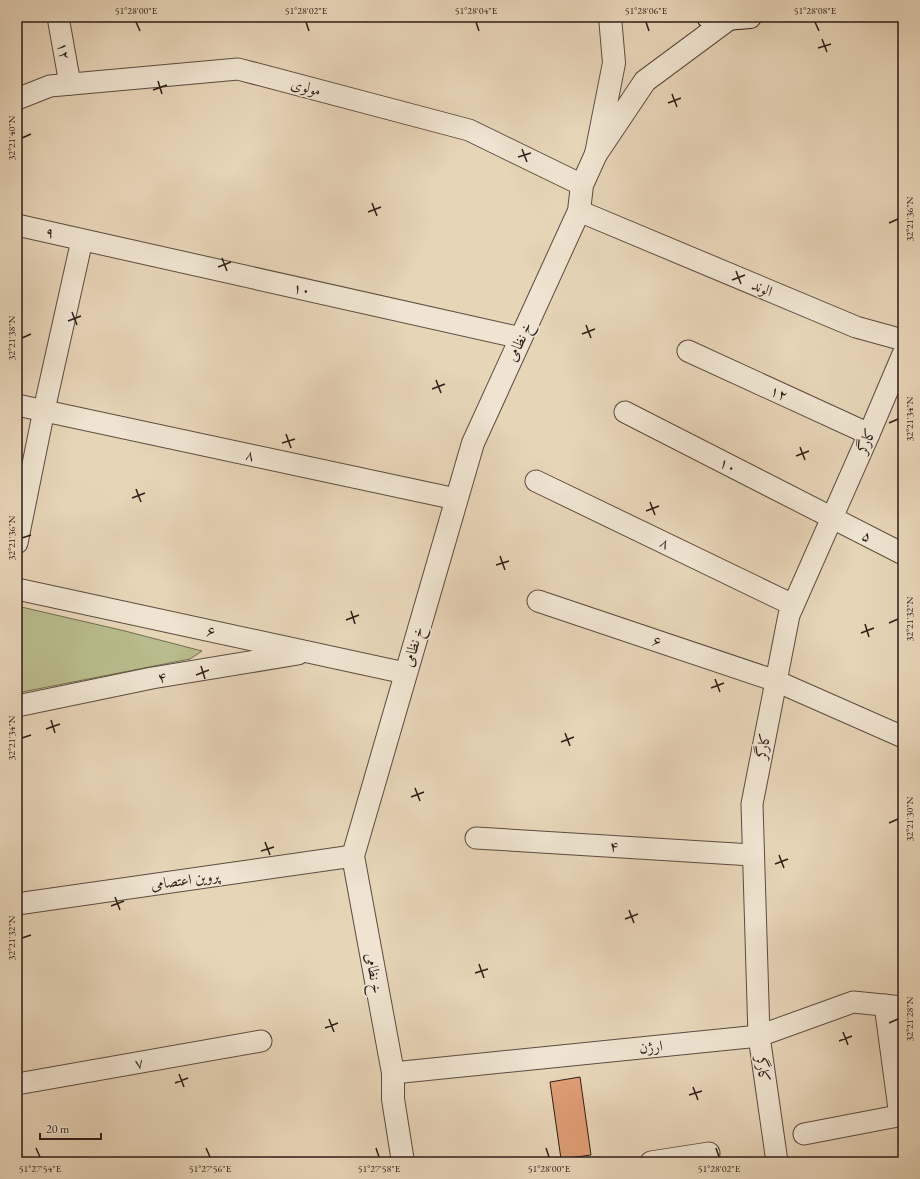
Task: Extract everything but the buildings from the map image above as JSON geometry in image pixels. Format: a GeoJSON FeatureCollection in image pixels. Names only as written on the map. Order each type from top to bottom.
{"type":"FeatureCollection","features":[{"type":"Feature","properties":{"kind":"street","name":"۱۲"},"geometry":{"type":"LineString","coordinates":[[58,17],[70,84]]}},
{"type":"Feature","properties":{"kind":"street"},"geometry":{"type":"LineString","coordinates":[[596,154],[614,64],[610,17]]}},
{"type":"Feature","properties":{"kind":"street"},"geometry":{"type":"LineString","coordinates":[[708,17],[740,18]]}},
{"type":"Feature","properties":{"kind":"street"},"geometry":{"type":"LineString","coordinates":[[596,154],[645,81],[740,18]]}},
{"type":"Feature","properties":{"kind":"street","name":"مولوی"},"geometry":{"type":"LineString","coordinates":[[17,99],[50,86],[238,69],[469,130],[582,185]]}},
{"type":"Feature","properties":{"kind":"street","name":"خ نظامی"},"geometry":{"type":"LineString","coordinates":[[403,1162],[393,1099],[393,1073],[353,856],[473,443],[579,211],[582,185],[596,154]]}},
{"type":"Feature","properties":{"kind":"street","name":"الوند"},"geometry":{"type":"LineString","coordinates":[[579,211],[856,327],[903,340]]}},
{"type":"Feature","properties":{"kind":"street","name":"۹"},"geometry":{"type":"LineString","coordinates":[[17,225],[82,240]]}},
{"type":"Feature","properties":{"kind":"street"},"geometry":{"type":"LineString","coordinates":[[17,543],[44,410],[82,240]]}},
{"type":"Feature","properties":{"kind":"street","name":"۱۰"},"geometry":{"type":"LineString","coordinates":[[82,240],[521,338]]}},
{"type":"Feature","properties":{"kind":"street","name":"۱۲"},"geometry":{"type":"LineString","coordinates":[[688,351],[869,434]]}},
{"type":"Feature","properties":{"kind":"street","name":"کارگر"},"geometry":{"type":"LineString","coordinates":[[777,1162],[759,1036],[752,855],[752,804],[789,616],[903,354]]}},
{"type":"Feature","properties":{"kind":"street"},"geometry":{"type":"LineString","coordinates":[[17,405],[44,410]]}},
{"type":"Feature","properties":{"kind":"street","name":"۸"},"geometry":{"type":"LineString","coordinates":[[44,410],[456,499]]}},
{"type":"Feature","properties":{"kind":"street","name":"۱۰"},"geometry":{"type":"LineString","coordinates":[[625,412],[832,518]]}},
{"type":"Feature","properties":{"kind":"street","name":"۸"},"geometry":{"type":"LineString","coordinates":[[536,481],[793,605]]}},
{"type":"Feature","properties":{"kind":"street","name":"۵"},"geometry":{"type":"LineString","coordinates":[[832,518],[903,554]]}},
{"type":"Feature","properties":{"kind":"street","name":"۶"},"geometry":{"type":"LineString","coordinates":[[17,589],[405,673]]}},
{"type":"Feature","properties":{"kind":"street","name":"۶"},"geometry":{"type":"LineString","coordinates":[[538,601],[776,681]]}},
{"type":"Feature","properties":{"kind":"street","name":"۴"},"geometry":{"type":"LineString","coordinates":[[17,706],[152,678],[308,652]]}},
{"type":"Feature","properties":{"kind":"street"},"geometry":{"type":"LineString","coordinates":[[776,681],[903,737]]}},
{"type":"Feature","properties":{"kind":"street","name":"۴"},"geometry":{"type":"LineString","coordinates":[[476,838],[752,855]]}},
{"type":"Feature","properties":{"kind":"street","name":"پروین اعتصامی"},"geometry":{"type":"LineString","coordinates":[[17,904],[353,856]]}},
{"type":"Feature","properties":{"kind":"street","name":"ارژن"},"geometry":{"type":"LineString","coordinates":[[393,1073],[759,1036],[853,1002],[894,1006]]}},
{"type":"Feature","properties":{"kind":"street"},"geometry":{"type":"LineString","coordinates":[[804,1134],[902,1115],[894,1006]]}},
{"type":"Feature","properties":{"kind":"street","name":"۷"},"geometry":{"type":"LineString","coordinates":[[17,1084],[261,1041]]}},
{"type":"Feature","properties":{"kind":"street"},"geometry":{"type":"LineString","coordinates":[[651,1162],[709,1153]]}},
{"type":"Feature","properties":{"kind":"green space"},"geometry":{"type":"Polygon","coordinates":[[[17,606],[125,631],[202,651],[190,659],[17,693],[17,606]]]}}]}
